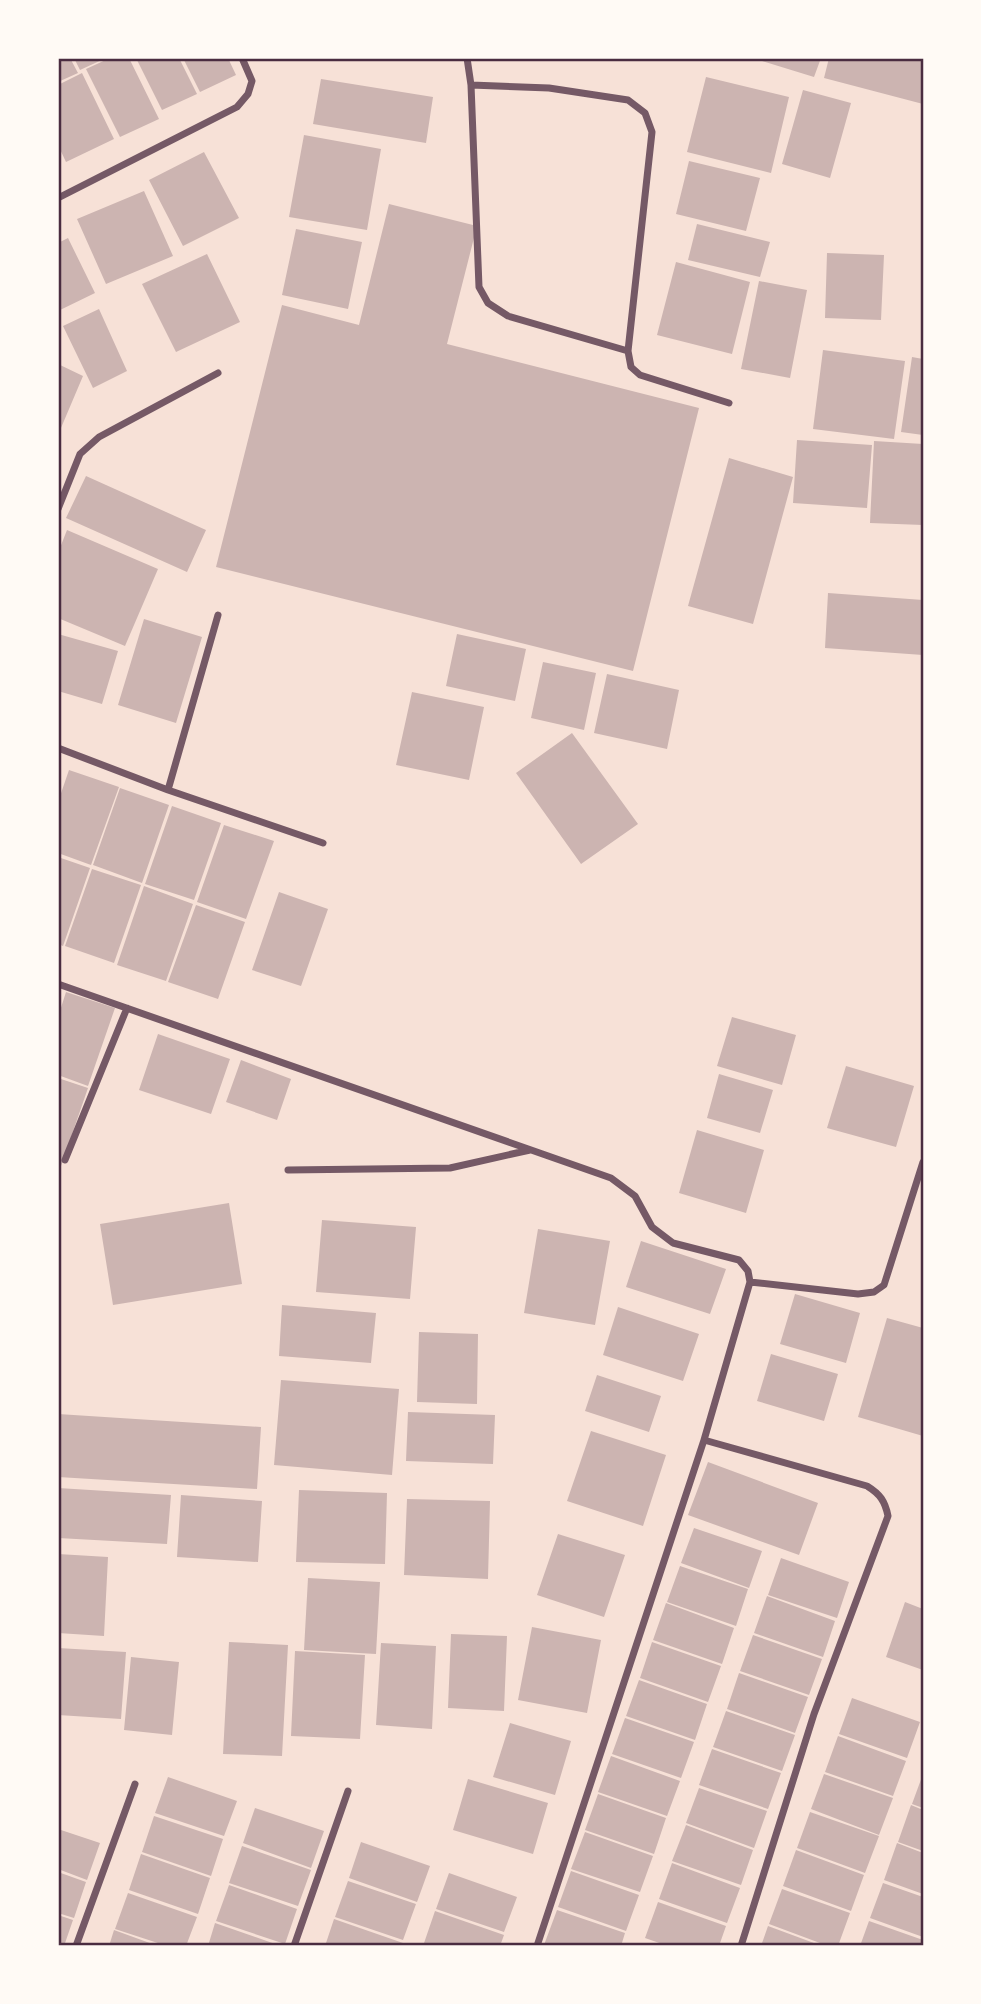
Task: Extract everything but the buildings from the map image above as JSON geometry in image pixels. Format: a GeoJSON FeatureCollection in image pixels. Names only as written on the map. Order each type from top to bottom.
{"type":"FeatureCollection","features":[{"type":"Feature","properties":{"kind":"street"},"geometry":{"type":"LineString","coordinates":[[58,198],[237,107],[248,94],[252,81],[242,58]]}},
{"type":"Feature","properties":{"kind":"street"},"geometry":{"type":"LineString","coordinates":[[467,58],[471,85],[479,287],[488,303],[508,316],[628,351]]}},
{"type":"Feature","properties":{"kind":"street"},"geometry":{"type":"LineString","coordinates":[[471,85],[549,89],[628,100],[645,113],[652,132],[628,351],[631,367],[640,375],[729,403]]}},
{"type":"Feature","properties":{"kind":"street"},"geometry":{"type":"LineString","coordinates":[[58,509],[80,454],[99,437],[218,373]]}},
{"type":"Feature","properties":{"kind":"street"},"geometry":{"type":"LineString","coordinates":[[168,790],[218,615]]}},
{"type":"Feature","properties":{"kind":"street"},"geometry":{"type":"LineString","coordinates":[[58,748],[168,790],[323,843]]}},
{"type":"Feature","properties":{"kind":"street"},"geometry":{"type":"LineString","coordinates":[[58,984],[611,1178],[635,1196],[652,1227],[673,1243],[740,1261],[748,1271],[750,1282],[704,1440],[537,1946]]}},
{"type":"Feature","properties":{"kind":"street"},"geometry":{"type":"LineString","coordinates":[[65,1160],[127,1008]]}},
{"type":"Feature","properties":{"kind":"street"},"geometry":{"type":"LineString","coordinates":[[288,1170],[450,1168],[531,1150]]}},
{"type":"Feature","properties":{"kind":"street"},"geometry":{"type":"LineString","coordinates":[[750,1282],[858,1294],[874,1292],[884,1285],[923,1162]]}},
{"type":"Feature","properties":{"kind":"street"},"geometry":{"type":"LineString","coordinates":[[704,1440],[867,1486],[879,1494],[886,1504],[888,1516],[814,1714],[741,1946]]}},
{"type":"Feature","properties":{"kind":"street"},"geometry":{"type":"LineString","coordinates":[[76,1946],[135,1784]]}},
{"type":"Feature","properties":{"kind":"street"},"geometry":{"type":"LineString","coordinates":[[294,1946],[348,1791]]}}]}
